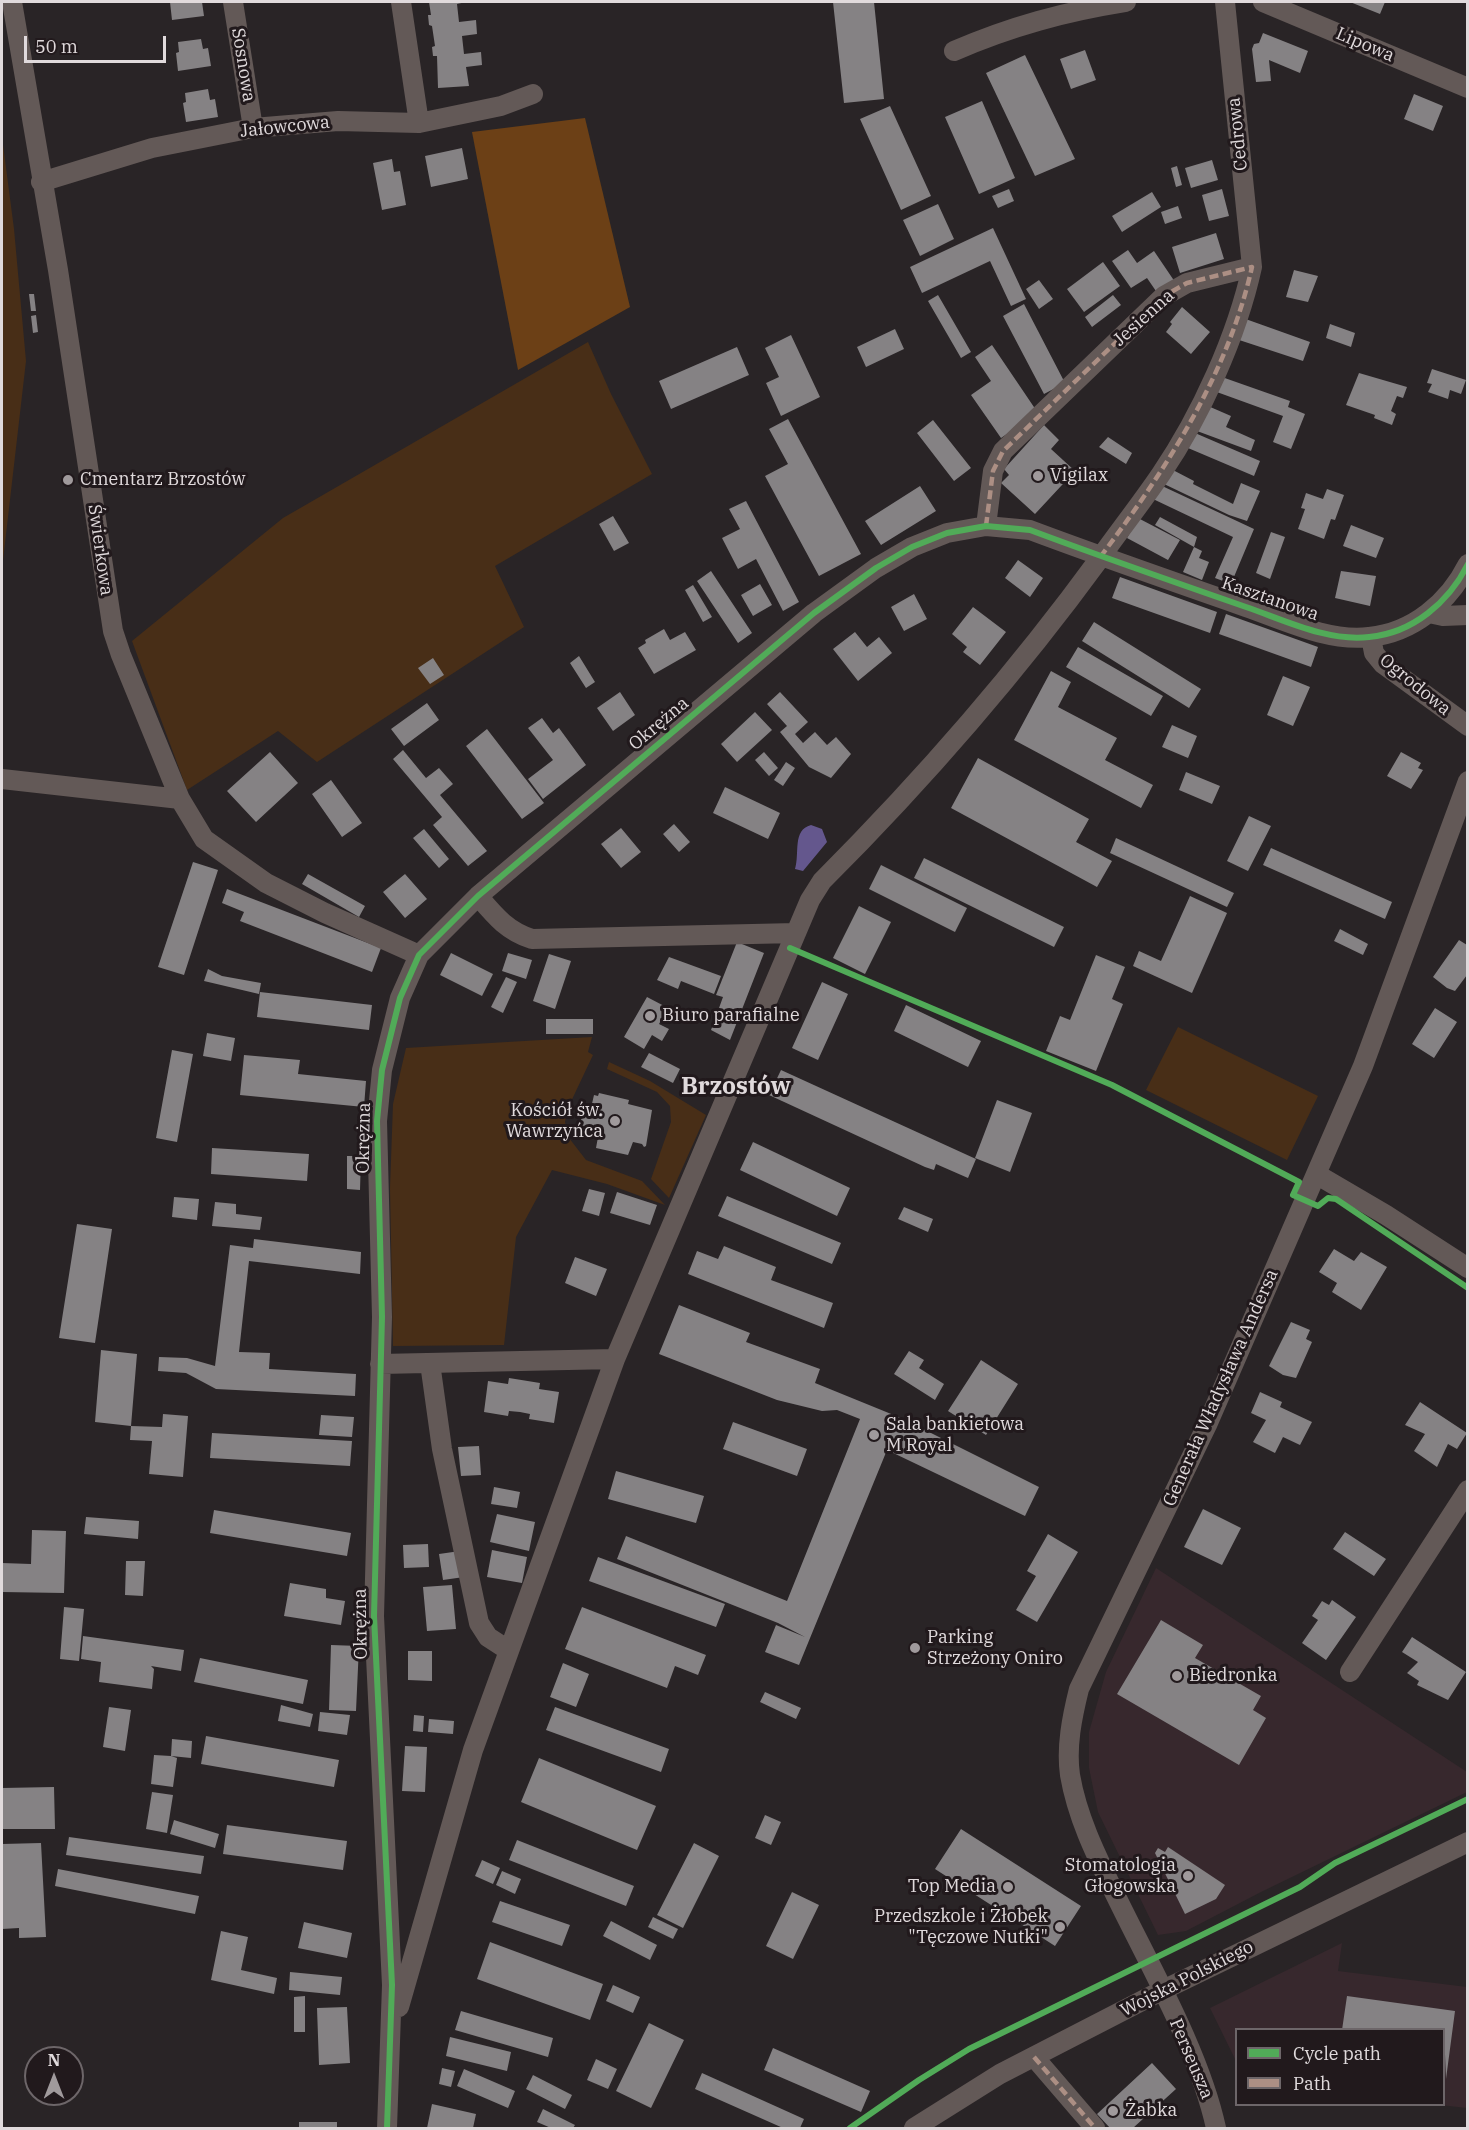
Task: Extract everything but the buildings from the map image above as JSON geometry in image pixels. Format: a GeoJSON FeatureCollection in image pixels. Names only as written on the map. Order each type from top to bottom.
{"type":"FeatureCollection","features":[{"type":"Feature","properties":{"kind":"street","name":"Świerkowa"},"geometry":{"type":"LineString","coordinates":[[12,2],[41,182],[58,270],[113,631],[121,656],[180,799],[204,839],[236,864],[325,914],[419,956]]}},
{"type":"Feature","properties":{"kind":"street","name":"Sosnowa"},"geometry":{"type":"LineString","coordinates":[[234,2],[253,128]]}},
{"type":"Feature","properties":{"kind":"street"},"geometry":{"type":"LineString","coordinates":[[401,2],[419,123]]}},
{"type":"Feature","properties":{"kind":"street"},"geometry":{"type":"LineString","coordinates":[[954,51],[1007,29],[1054,15],[1126,2]]}},
{"type":"Feature","properties":{"kind":"street","name":"Cedrowa"},"geometry":{"type":"LineString","coordinates":[[1225,2],[1252,267]]}},
{"type":"Feature","properties":{"kind":"street","name":"Lipowa"},"geometry":{"type":"LineString","coordinates":[[1263,2],[1467,88]]}},
{"type":"Feature","properties":{"kind":"street","name":"Jałowcowa"},"geometry":{"type":"LineString","coordinates":[[41,182],[152,148],[253,128],[338,121],[419,123],[501,106],[533,94]]}},
{"type":"Feature","properties":{"kind":"street"},"geometry":{"type":"LineString","coordinates":[[1101,556],[1163,471],[1203,399],[1245,298],[1252,267]]}},
{"type":"Feature","properties":{"kind":"street","name":"Jesienna"},"geometry":{"type":"LineString","coordinates":[[986,526],[993,471],[1003,451],[1164,296],[1187,283],[1252,267]]}},
{"type":"Feature","properties":{"kind":"street","name":"Okrężna"},"geometry":{"type":"LineString","coordinates":[[387,2128],[390,2038],[392,1985],[374,1616],[380,1364],[377,1121],[381,1070],[400,998],[419,956],[478,896],[814,613],[876,568],[912,547],[947,534],[986,526],[1030,530],[1101,556],[1054,621],[989,701],[822,881],[796,933],[615,1359],[508,1650],[473,1750],[390,2038]]}},
{"type":"Feature","properties":{"kind":"street","name":"Kasztanowa"},"geometry":{"type":"LineString","coordinates":[[1101,556],[1330,635],[1349,638],[1371,637],[1405,627],[1430,613]]}},
{"type":"Feature","properties":{"kind":"street"},"geometry":{"type":"LineString","coordinates":[[1430,613],[1447,597],[1467,564]]}},
{"type":"Feature","properties":{"kind":"street"},"geometry":{"type":"LineString","coordinates":[[1430,613],[1443,616],[1467,615]]}},
{"type":"Feature","properties":{"kind":"street","name":"Ogrodowa"},"geometry":{"type":"LineString","coordinates":[[1371,637],[1374,653],[1383,664],[1467,726]]}},
{"type":"Feature","properties":{"kind":"street"},"geometry":{"type":"LineString","coordinates":[[2,779],[180,799]]}},
{"type":"Feature","properties":{"kind":"street","name":"Generała Władysława Andersa"},"geometry":{"type":"LineString","coordinates":[[1161,1991],[1093,1849],[1077,1806],[1070,1773],[1073,1712],[1079,1689],[1207,1425],[1363,1066],[1467,782]]}},
{"type":"Feature","properties":{"kind":"street"},"geometry":{"type":"LineString","coordinates":[[478,896],[500,923],[514,933],[532,939],[796,933]]}},
{"type":"Feature","properties":{"kind":"street"},"geometry":{"type":"LineString","coordinates":[[1316,1174],[1386,1215],[1467,1268]]}},
{"type":"Feature","properties":{"kind":"street"},"geometry":{"type":"LineString","coordinates":[[380,1364],[615,1359]]}},
{"type":"Feature","properties":{"kind":"street"},"geometry":{"type":"LineString","coordinates":[[430,1363],[442,1449],[479,1623],[488,1637],[508,1650]]}},
{"type":"Feature","properties":{"kind":"street"},"geometry":{"type":"LineString","coordinates":[[1350,1672],[1467,1490]]}},
{"type":"Feature","properties":{"kind":"street","name":"Wojska Polskiego"},"geometry":{"type":"LineString","coordinates":[[914,2128],[1000,2074],[1161,1991],[1467,1842]]}},
{"type":"Feature","properties":{"kind":"street","name":"Perseusza"},"geometry":{"type":"LineString","coordinates":[[1161,1991],[1210,2104],[1216,2128]]}},
{"type":"Feature","properties":{"kind":"street"},"geometry":{"type":"LineString","coordinates":[[1034,2057],[1095,2128]]}},
{"type":"Feature","properties":{"kind":"shaded area"},"geometry":{"type":"Polygon","coordinates":[[[585,118],[630,307],[518,370],[472,132],[585,118]]]}},
{"type":"Feature","properties":{"kind":"shaded area"},"geometry":{"type":"Polygon","coordinates":[[[2,137],[14,229],[26,361],[2,569],[2,137]]]}},
{"type":"Feature","properties":{"kind":"shaded area"},"geometry":{"type":"Polygon","coordinates":[[[588,342],[611,394],[652,474],[495,566],[524,627],[317,762],[278,731],[187,790],[132,641],[283,518],[588,342]]]}},
{"type":"Feature","properties":{"kind":"shaded area"},"geometry":{"type":"Polygon","coordinates":[[[811,825],[822,829],[827,842],[803,871],[795,869],[799,837],[805,828],[811,825]]]}},
{"type":"Feature","properties":{"kind":"shaded area"},"geometry":{"type":"Polygon","coordinates":[[[1178,1027],[1318,1096],[1287,1160],[1146,1090],[1178,1027]]]}},
{"type":"Feature","properties":{"kind":"shaded area"},"geometry":{"type":"Polygon","coordinates":[[[592,1037],[588,1052],[593,1055],[567,1110],[565,1122],[569,1138],[586,1160],[642,1181],[665,1205],[607,1184],[552,1170],[516,1237],[504,1345],[393,1346],[390,1188],[393,1104],[406,1048],[592,1037]]]}},
{"type":"Feature","properties":{"kind":"shaded area"},"geometry":{"type":"Polygon","coordinates":[[[609,1062],[650,1081],[706,1115],[669,1198],[651,1179],[671,1122],[670,1106],[657,1092],[607,1069],[609,1062]]]}},
{"type":"Feature","properties":{"kind":"shaded area"},"geometry":{"type":"Polygon","coordinates":[[[1156,1568],[1467,1772],[1467,1792],[1186,1931],[1158,1935],[1098,1812],[1089,1768],[1089,1732],[1106,1672],[1156,1568]]]}},
{"type":"Feature","properties":{"kind":"shaded area"},"geometry":{"type":"Polygon","coordinates":[[[1342,1943],[1338,1971],[1467,1987],[1467,2108],[1445,2106],[1445,2028],[1235,2028],[1235,2059],[1210,2008],[1342,1943]]]}},
{"type":"Feature","properties":{"kind":"marked path"},"geometry":{"type":"LineString","coordinates":[[986,526],[993,471],[1003,451],[1164,296],[1187,283],[1252,267],[1241,307],[1211,383],[1149,490],[1101,556]]}},
{"type":"Feature","properties":{"kind":"marked path"},"geometry":{"type":"LineString","coordinates":[[1034,2057],[1095,2128]]}},
{"type":"Feature","properties":{"kind":"cycle path"},"geometry":{"type":"LineString","coordinates":[[387,2128],[392,1985],[374,1616],[382,1317],[377,1121],[382,1070],[400,998],[419,955],[478,896],[814,613],[876,568],[912,547],[947,533],[986,526],[1030,530],[1306,629],[1354,638],[1385,634],[1415,622],[1440,603],[1451,591],[1468,564]]}},
{"type":"Feature","properties":{"kind":"cycle path"},"geometry":{"type":"LineString","coordinates":[[790,948],[1112,1085],[1299,1182],[1293,1195],[1318,1206],[1328,1198],[1336,1199],[1468,1288]]}},
{"type":"Feature","properties":{"kind":"cycle path"},"geometry":{"type":"LineString","coordinates":[[850,2128],[919,2080],[969,2049],[1300,1887],[1335,1863],[1468,1799]]}},
{"type":"Feature","properties":{"kind":"place","name":"Vigilax"},"geometry":{"type":"Point","coordinates":[1038,476]}},
{"type":"Feature","properties":{"kind":"place","name":"Cmentarz Brzostów"},"geometry":{"type":"Point","coordinates":[68,480]}},
{"type":"Feature","properties":{"kind":"place","name":"Biuro parafialne"},"geometry":{"type":"Point","coordinates":[650,1016]}},
{"type":"Feature","properties":{"kind":"place","name":"Kościół św. Wawrzyńca"},"geometry":{"type":"Point","coordinates":[615,1121]}},
{"type":"Feature","properties":{"kind":"place","name":"Sala bankietowa M Royal"},"geometry":{"type":"Point","coordinates":[874,1435]}},
{"type":"Feature","properties":{"kind":"place","name":"Parking Strzeżony Oniro"},"geometry":{"type":"Point","coordinates":[915,1648]}},
{"type":"Feature","properties":{"kind":"place","name":"Biedronka"},"geometry":{"type":"Point","coordinates":[1177,1676]}},
{"type":"Feature","properties":{"kind":"place","name":"Stomatologia Głogowska"},"geometry":{"type":"Point","coordinates":[1188,1876]}},
{"type":"Feature","properties":{"kind":"place","name":"Top Media"},"geometry":{"type":"Point","coordinates":[1008,1887]}},
{"type":"Feature","properties":{"kind":"place","name":"Przedszkole i Żłobek \"Tęczowe Nutki\""},"geometry":{"type":"Point","coordinates":[1060,1927]}},
{"type":"Feature","properties":{"kind":"place","name":"Żabka"},"geometry":{"type":"Point","coordinates":[1113,2111]}},
{"type":"Feature","properties":{"kind":"district","name":"Brzostów"},"geometry":{"type":"Point","coordinates":[736,1087]}}]}
